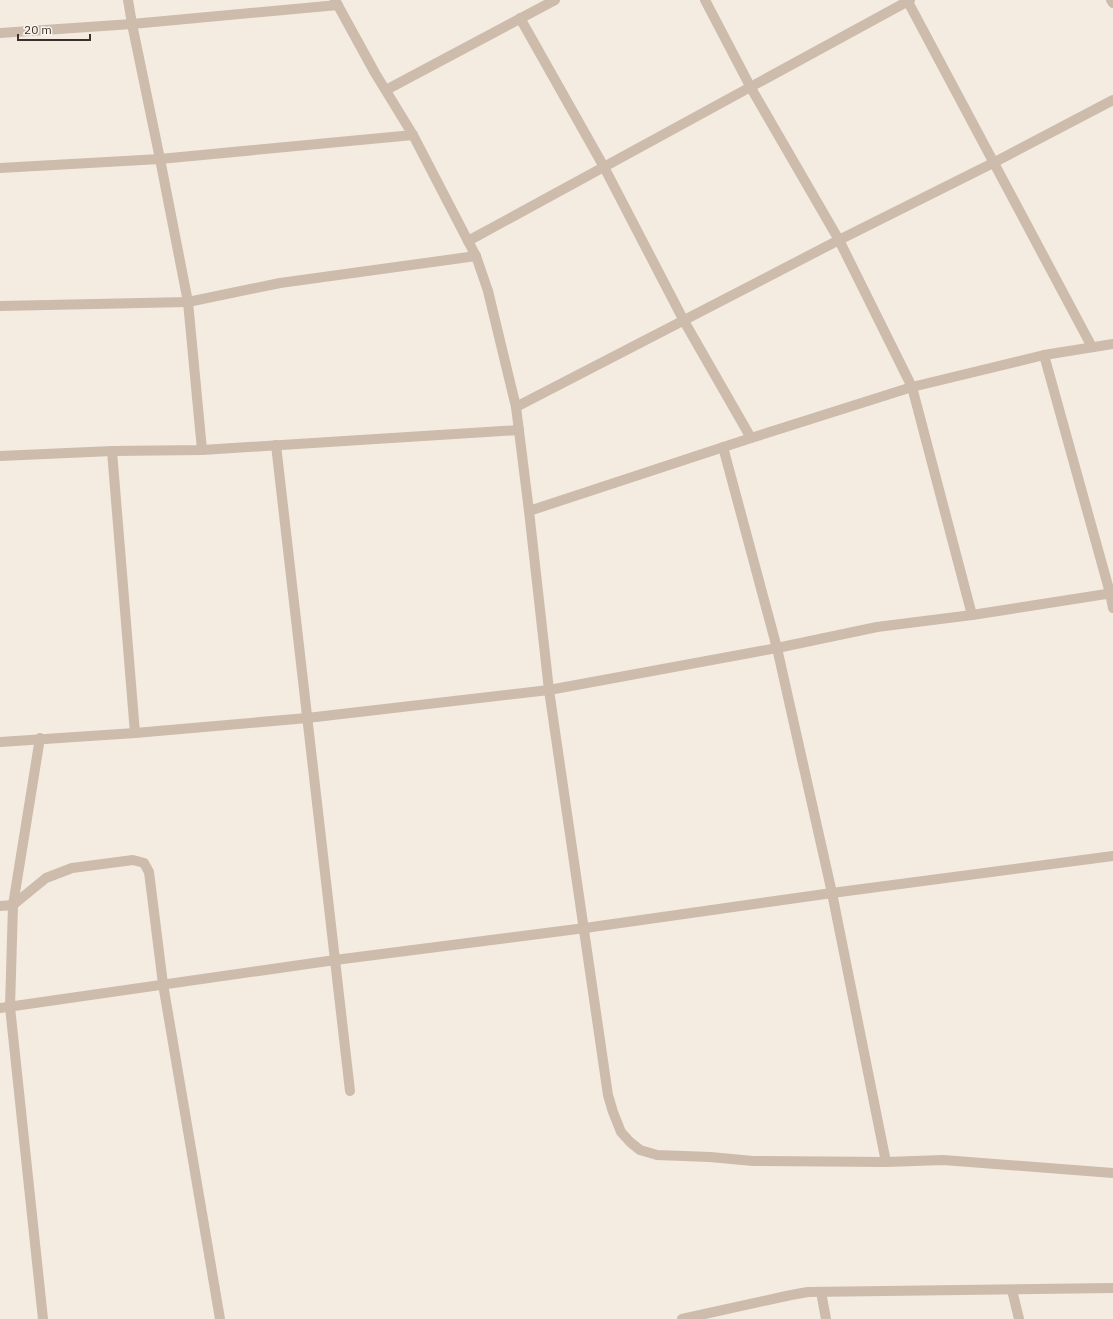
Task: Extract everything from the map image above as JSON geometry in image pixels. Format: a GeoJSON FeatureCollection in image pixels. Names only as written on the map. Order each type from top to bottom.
{"type":"FeatureCollection","features":[{"type":"Feature","properties":{"kind":"street"},"geometry":{"type":"LineString","coordinates":[[128,0],[188,302],[202,450]]}},
{"type":"Feature","properties":{"kind":"street"},"geometry":{"type":"LineString","coordinates":[[386,90],[555,0]]}},
{"type":"Feature","properties":{"kind":"street"},"geometry":{"type":"LineString","coordinates":[[705,0],[751,88],[839,240],[912,387],[972,615]]}},
{"type":"Feature","properties":{"kind":"street"},"geometry":{"type":"LineString","coordinates":[[468,241],[908,1],[1092,347]]}},
{"type":"Feature","properties":{"kind":"street"},"geometry":{"type":"LineString","coordinates":[[0,22],[1,33],[132,24],[336,2],[413,135],[476,256],[488,291],[516,407],[549,690],[585,928],[608,1095],[621,1132],[630,1142],[640,1150],[657,1155],[710,1157],[753,1161],[886,1162],[943,1160],[1113,1173]]}},
{"type":"Feature","properties":{"kind":"street"},"geometry":{"type":"LineString","coordinates":[[520,18],[604,167],[684,321],[751,438]]}},
{"type":"Feature","properties":{"kind":"street"},"geometry":{"type":"LineString","coordinates":[[516,407],[1113,100]]}},
{"type":"Feature","properties":{"kind":"street"},"geometry":{"type":"LineString","coordinates":[[0,168],[160,159],[413,135]]}},
{"type":"Feature","properties":{"kind":"street"},"geometry":{"type":"LineString","coordinates":[[0,306],[188,302],[280,283],[476,256]]}},
{"type":"Feature","properties":{"kind":"street"},"geometry":{"type":"LineString","coordinates":[[529,511],[912,387],[1044,355],[1113,344]]}},
{"type":"Feature","properties":{"kind":"street"},"geometry":{"type":"LineString","coordinates":[[1044,355],[1112,593],[1113,608]]}},
{"type":"Feature","properties":{"kind":"street"},"geometry":{"type":"LineString","coordinates":[[0,456],[112,451],[202,450],[519,430]]}},
{"type":"Feature","properties":{"kind":"street"},"geometry":{"type":"LineString","coordinates":[[276,445],[350,1091]]}},
{"type":"Feature","properties":{"kind":"street"},"geometry":{"type":"LineString","coordinates":[[723,447],[777,648],[832,893],[886,1162]]}},
{"type":"Feature","properties":{"kind":"street"},"geometry":{"type":"LineString","coordinates":[[112,451],[135,733]]}},
{"type":"Feature","properties":{"kind":"street"},"geometry":{"type":"LineString","coordinates":[[0,742],[40,738],[135,733],[307,718],[549,690],[777,648],[877,627],[972,615],[1112,593]]}},
{"type":"Feature","properties":{"kind":"street"},"geometry":{"type":"LineString","coordinates":[[40,738],[13,905],[5,1007],[43,1319]]}},
{"type":"Feature","properties":{"kind":"street"},"geometry":{"type":"LineString","coordinates":[[5,1007],[335,960],[585,928],[832,893],[1113,856]]}},
{"type":"Feature","properties":{"kind":"street"},"geometry":{"type":"LineString","coordinates":[[0,906],[13,905],[46,878],[72,868],[133,860],[144,863],[149,872],[163,984],[220,1319]]}},
{"type":"Feature","properties":{"kind":"street"},"geometry":{"type":"LineString","coordinates":[[682,1319],[808,1292],[1113,1288]]}},
{"type":"Feature","properties":{"kind":"street"},"geometry":{"type":"LineString","coordinates":[[1012,1290],[1019,1319]]}},
{"type":"Feature","properties":{"kind":"street"},"geometry":{"type":"LineString","coordinates":[[821,1292],[826,1319]]}}]}
